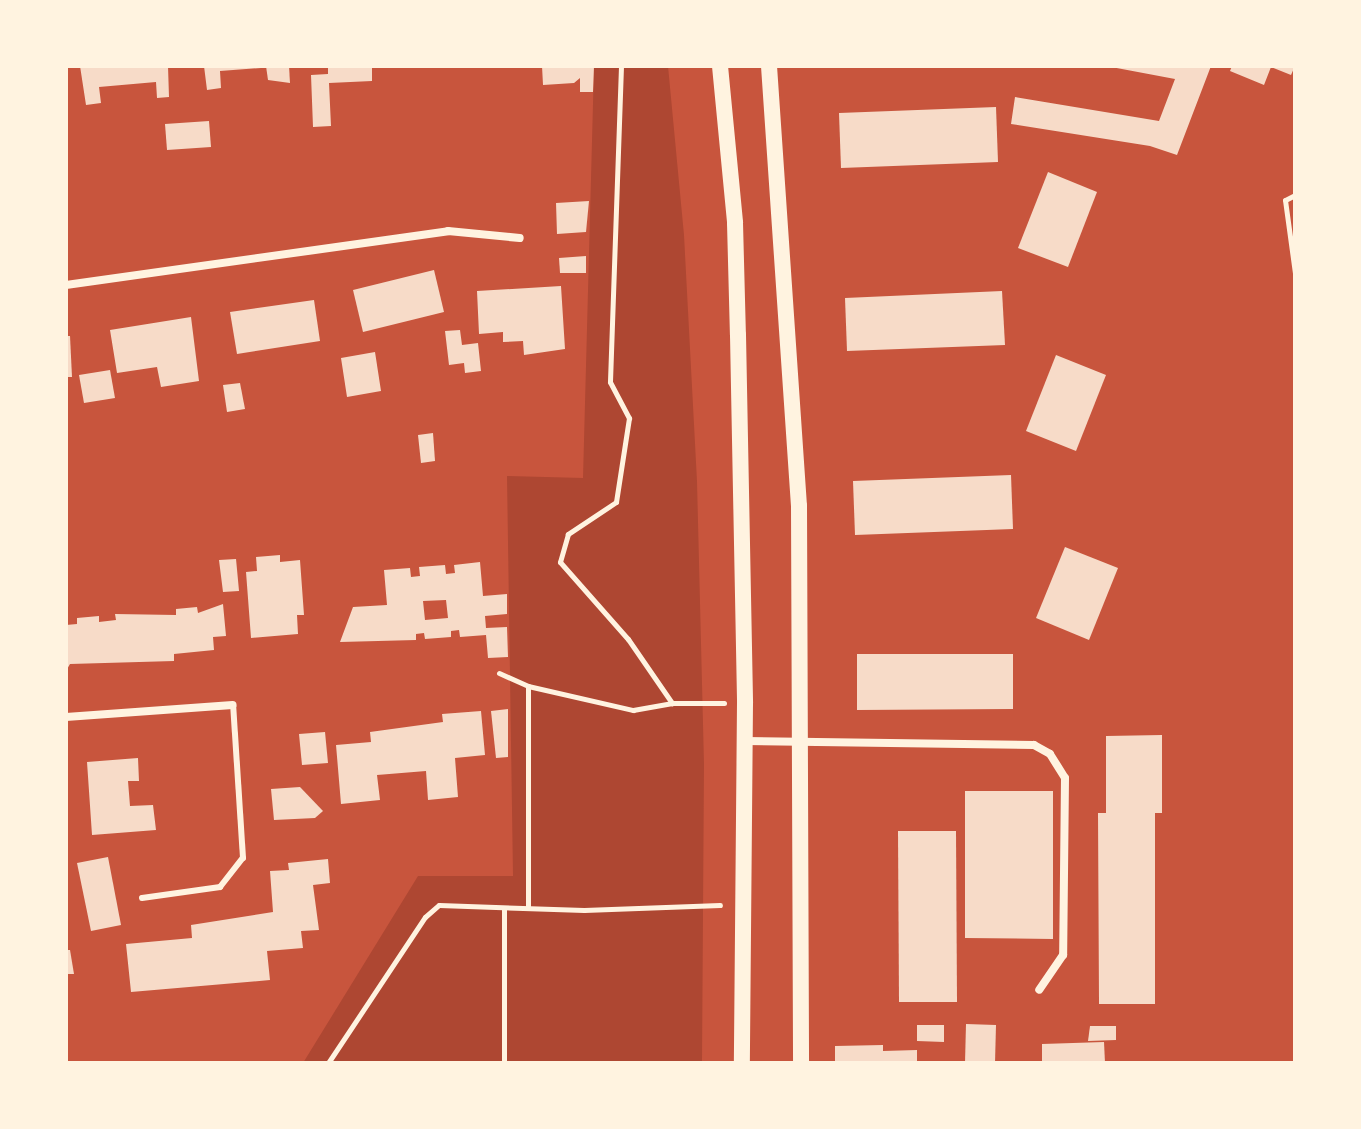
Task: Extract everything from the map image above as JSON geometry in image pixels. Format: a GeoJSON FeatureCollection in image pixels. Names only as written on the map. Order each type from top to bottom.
{"type":"FeatureCollection","features":[{"type":"Feature","properties":{"kind":"main road"},"geometry":{"type":"LineString","coordinates":[[720,66],[735,223],[745,703],[742,1063]]}},
{"type":"Feature","properties":{"kind":"main road"},"geometry":{"type":"LineString","coordinates":[[769,66],[799,506],[801,1063]]}},
{"type":"Feature","properties":{"kind":"street"},"geometry":{"type":"LineString","coordinates":[[66,285],[448,231],[520,238]]}},
{"type":"Feature","properties":{"kind":"street"},"geometry":{"type":"LineString","coordinates":[[66,717],[233,705]]}},
{"type":"Feature","properties":{"kind":"street"},"geometry":{"type":"LineString","coordinates":[[745,741],[798,746],[1034,745],[1050,754],[1065,778],[1063,955],[1039,990]]}},
{"type":"Feature","properties":{"kind":"lane"},"geometry":{"type":"LineString","coordinates":[[142,898],[220,887],[243,858],[233,705]]}},
{"type":"Feature","properties":{"kind":"path"},"geometry":{"type":"LineString","coordinates":[[621,66],[610,382],[629,418],[616,502],[568,534],[560,562],[628,639],[672,703]]}},
{"type":"Feature","properties":{"kind":"path"},"geometry":{"type":"LineString","coordinates":[[1295,195],[1285,200],[1295,273]]}},
{"type":"Feature","properties":{"kind":"path"},"geometry":{"type":"LineString","coordinates":[[499,673],[528,686],[633,710],[672,703],[745,703]]}},
{"type":"Feature","properties":{"kind":"path"},"geometry":{"type":"LineString","coordinates":[[528,686],[528,908]]}},
{"type":"Feature","properties":{"kind":"path"},"geometry":{"type":"LineString","coordinates":[[328,1063],[425,917],[439,905],[504,909],[744,904]]}},
{"type":"Feature","properties":{"kind":"path"},"geometry":{"type":"LineString","coordinates":[[504,909],[504,1063]]}},
{"type":"Feature","properties":{"kind":"shaded area"},"geometry":{"type":"Polygon","coordinates":[[[594,66],[668,66],[684,235],[697,481],[704,764],[702,1063],[303,1063],[418,876],[513,876],[507,476],[583,478],[594,66]]]}},
{"type":"Feature","properties":{"kind":"building"},"geometry":{"type":"Polygon","coordinates":[[[80,66],[168,66],[169,97],[157,98],[156,82],[99,87],[101,103],[86,105],[80,66]]]}},
{"type":"Feature","properties":{"kind":"building"},"geometry":{"type":"Polygon","coordinates":[[[204,66],[261,68],[220,71],[221,88],[207,90],[204,66]]]}},
{"type":"Feature","properties":{"kind":"building"},"geometry":{"type":"Polygon","coordinates":[[[266,66],[289,66],[290,83],[268,80],[266,66]]]}},
{"type":"Feature","properties":{"kind":"building"},"geometry":{"type":"Polygon","coordinates":[[[328,66],[372,66],[372,81],[329,83],[331,126],[313,127],[311,75],[328,74],[328,66]]]}},
{"type":"Feature","properties":{"kind":"building"},"geometry":{"type":"Polygon","coordinates":[[[542,66],[594,66],[593,92],[580,92],[580,78],[574,83],[543,85],[542,66]]]}},
{"type":"Feature","properties":{"kind":"building"},"geometry":{"type":"Polygon","coordinates":[[[1106,66],[1211,66],[1177,155],[1150,146],[1011,124],[1015,97],[1159,121],[1175,79],[1106,66]]]}},
{"type":"Feature","properties":{"kind":"building"},"geometry":{"type":"Polygon","coordinates":[[[1232,66],[1295,66],[1291,75],[1271,67],[1264,85],[1230,71],[1232,66]]]}},
{"type":"Feature","properties":{"kind":"building"},"geometry":{"type":"Polygon","coordinates":[[[996,107],[998,162],[841,168],[839,113],[996,107]]]}},
{"type":"Feature","properties":{"kind":"building"},"geometry":{"type":"Polygon","coordinates":[[[209,121],[211,147],[167,150],[165,124],[209,121]]]}},
{"type":"Feature","properties":{"kind":"building"},"geometry":{"type":"Polygon","coordinates":[[[1048,172],[1097,192],[1068,267],[1018,248],[1048,172]]]}},
{"type":"Feature","properties":{"kind":"building"},"geometry":{"type":"Polygon","coordinates":[[[589,201],[586,232],[557,234],[556,203],[589,201]]]}},
{"type":"Feature","properties":{"kind":"building"},"geometry":{"type":"Polygon","coordinates":[[[586,256],[586,273],[560,273],[559,258],[586,256]]]}},
{"type":"Feature","properties":{"kind":"building"},"geometry":{"type":"Polygon","coordinates":[[[434,270],[444,312],[363,332],[353,290],[434,270]]]}},
{"type":"Feature","properties":{"kind":"building"},"geometry":{"type":"Polygon","coordinates":[[[561,286],[565,349],[524,355],[523,341],[503,342],[503,332],[479,334],[477,291],[561,286]]]}},
{"type":"Feature","properties":{"kind":"building"},"geometry":{"type":"Polygon","coordinates":[[[1002,291],[1005,345],[847,351],[845,298],[1002,291]]]}},
{"type":"Feature","properties":{"kind":"building"},"geometry":{"type":"Polygon","coordinates":[[[314,300],[320,341],[237,354],[230,312],[314,300]]]}},
{"type":"Feature","properties":{"kind":"building"},"geometry":{"type":"Polygon","coordinates":[[[191,317],[199,381],[161,387],[157,367],[117,373],[110,330],[191,317]]]}},
{"type":"Feature","properties":{"kind":"building"},"geometry":{"type":"Polygon","coordinates":[[[460,330],[462,345],[478,343],[481,371],[465,373],[464,363],[449,365],[445,331],[460,330]]]}},
{"type":"Feature","properties":{"kind":"building"},"geometry":{"type":"Polygon","coordinates":[[[66,336],[70,336],[72,377],[66,377],[66,336]]]}},
{"type":"Feature","properties":{"kind":"building"},"geometry":{"type":"Polygon","coordinates":[[[375,352],[381,391],[347,397],[341,358],[375,352]]]}},
{"type":"Feature","properties":{"kind":"building"},"geometry":{"type":"Polygon","coordinates":[[[1056,355],[1106,375],[1076,451],[1026,431],[1056,355]]]}},
{"type":"Feature","properties":{"kind":"building"},"geometry":{"type":"Polygon","coordinates":[[[110,370],[115,398],[84,403],[79,375],[110,370]]]}},
{"type":"Feature","properties":{"kind":"building"},"geometry":{"type":"Polygon","coordinates":[[[240,383],[245,409],[227,412],[223,385],[240,383]]]}},
{"type":"Feature","properties":{"kind":"building"},"geometry":{"type":"Polygon","coordinates":[[[433,433],[435,461],[421,463],[418,435],[433,433]]]}},
{"type":"Feature","properties":{"kind":"building"},"geometry":{"type":"Polygon","coordinates":[[[1011,475],[1013,529],[855,535],[853,481],[1011,475]]]}},
{"type":"Feature","properties":{"kind":"building"},"geometry":{"type":"Polygon","coordinates":[[[1065,547],[1118,568],[1089,640],[1036,618],[1065,547]]]}},
{"type":"Feature","properties":{"kind":"building"},"geometry":{"type":"Polygon","coordinates":[[[280,555],[280,562],[300,560],[304,615],[297,615],[298,634],[251,638],[246,572],[257,571],[256,557],[280,555]]]}},
{"type":"Feature","properties":{"kind":"building"},"geometry":{"type":"Polygon","coordinates":[[[236,559],[239,591],[223,592],[219,560],[236,559]]]}},
{"type":"Feature","properties":{"kind":"building"},"geometry":{"type":"Polygon","coordinates":[[[480,562],[483,596],[507,594],[507,614],[485,616],[486,628],[507,627],[508,657],[488,658],[486,635],[460,637],[459,630],[451,631],[451,637],[425,639],[424,633],[416,634],[416,640],[340,642],[353,607],[387,605],[384,570],[410,568],[411,577],[420,576],[419,567],[445,565],[446,574],[455,573],[454,565],[480,562]],[[446,600],[423,601],[425,620],[448,618],[446,600]]]}},
{"type":"Feature","properties":{"kind":"building"},"geometry":{"type":"Polygon","coordinates":[[[223,604],[226,636],[213,637],[214,650],[174,654],[174,661],[70,664],[66,671],[66,625],[77,624],[77,618],[99,616],[99,622],[116,620],[115,614],[176,615],[176,609],[197,607],[198,613],[223,604]]]}},
{"type":"Feature","properties":{"kind":"building"},"geometry":{"type":"Polygon","coordinates":[[[857,654],[1013,654],[1013,709],[857,710],[857,654]]]}},
{"type":"Feature","properties":{"kind":"building"},"geometry":{"type":"Polygon","coordinates":[[[508,709],[508,757],[496,758],[491,711],[508,709]]]}},
{"type":"Feature","properties":{"kind":"building"},"geometry":{"type":"Polygon","coordinates":[[[481,711],[485,755],[455,758],[458,797],[428,800],[426,771],[377,775],[380,800],[341,804],[336,745],[371,742],[370,732],[443,722],[442,714],[481,711]]]}},
{"type":"Feature","properties":{"kind":"building"},"geometry":{"type":"Polygon","coordinates":[[[325,732],[328,763],[302,765],[299,734],[325,732]]]}},
{"type":"Feature","properties":{"kind":"building"},"geometry":{"type":"Polygon","coordinates":[[[1162,735],[1162,813],[1155,813],[1155,1004],[1099,1004],[1098,813],[1106,813],[1106,736],[1162,735]]]}},
{"type":"Feature","properties":{"kind":"building"},"geometry":{"type":"Polygon","coordinates":[[[138,758],[139,781],[128,781],[130,806],[153,805],[156,830],[92,835],[87,762],[138,758]]]}},
{"type":"Feature","properties":{"kind":"building"},"geometry":{"type":"Polygon","coordinates":[[[300,787],[323,811],[315,818],[274,820],[271,789],[300,787]]]}},
{"type":"Feature","properties":{"kind":"building"},"geometry":{"type":"Polygon","coordinates":[[[965,791],[1053,791],[1053,939],[965,938],[965,791]]]}},
{"type":"Feature","properties":{"kind":"building"},"geometry":{"type":"Polygon","coordinates":[[[898,831],[956,831],[957,1002],[899,1002],[898,831]]]}},
{"type":"Feature","properties":{"kind":"building"},"geometry":{"type":"Polygon","coordinates":[[[108,857],[121,925],[91,931],[77,863],[108,857]]]}},
{"type":"Feature","properties":{"kind":"building"},"geometry":{"type":"Polygon","coordinates":[[[328,859],[330,883],[313,885],[319,930],[301,931],[303,948],[267,951],[270,980],[131,992],[126,944],[192,938],[191,925],[273,912],[270,871],[289,870],[288,863],[328,859]]]}},
{"type":"Feature","properties":{"kind":"building"},"geometry":{"type":"Polygon","coordinates":[[[66,950],[70,950],[74,974],[66,974],[66,950]]]}},
{"type":"Feature","properties":{"kind":"building"},"geometry":{"type":"Polygon","coordinates":[[[966,1024],[996,1025],[995,1063],[965,1063],[966,1024]]]}},
{"type":"Feature","properties":{"kind":"building"},"geometry":{"type":"Polygon","coordinates":[[[917,1025],[944,1025],[944,1042],[917,1041],[917,1025]]]}},
{"type":"Feature","properties":{"kind":"building"},"geometry":{"type":"Polygon","coordinates":[[[1090,1026],[1116,1026],[1116,1040],[1088,1041],[1090,1026]]]}},
{"type":"Feature","properties":{"kind":"building"},"geometry":{"type":"Polygon","coordinates":[[[1104,1042],[1105,1063],[1042,1063],[1042,1044],[1104,1042]]]}},
{"type":"Feature","properties":{"kind":"building"},"geometry":{"type":"Polygon","coordinates":[[[883,1045],[883,1051],[917,1050],[917,1063],[835,1063],[835,1046],[883,1045]]]}}]}
